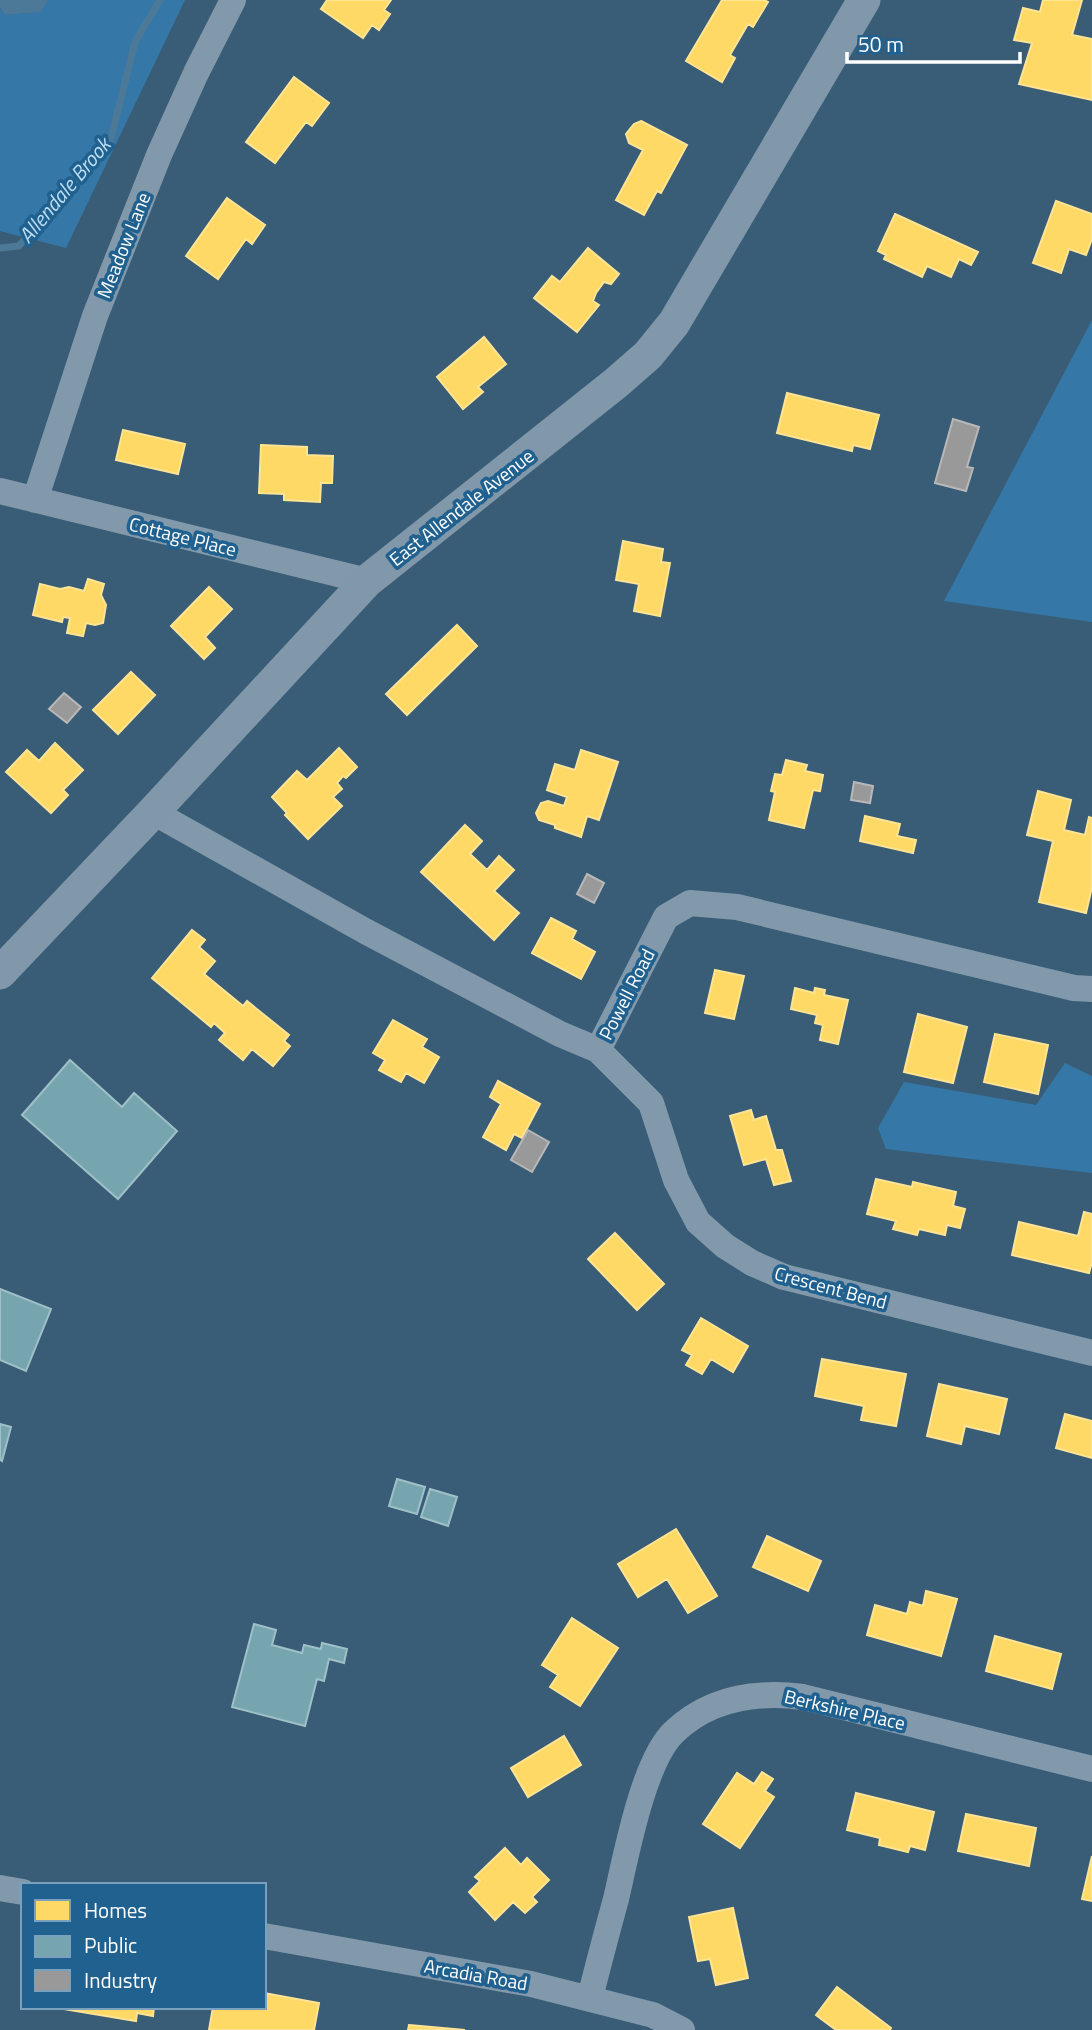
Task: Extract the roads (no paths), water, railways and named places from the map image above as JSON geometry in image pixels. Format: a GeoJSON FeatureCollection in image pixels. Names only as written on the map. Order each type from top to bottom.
{"type":"FeatureCollection","features":[{"type":"Feature","properties":{"kind":"main road","name":"East Allendale Avenue"},"geometry":{"type":"LineString","coordinates":[[0,973],[367,581],[648,355],[674,323],[864,0]]}},
{"type":"Feature","properties":{"kind":"street","name":"Meadow Lane"},"geometry":{"type":"LineString","coordinates":[[35,500],[95,316],[159,155],[233,0]]}},
{"type":"Feature","properties":{"kind":"street","name":"Cottage Place"},"geometry":{"type":"LineString","coordinates":[[0,491],[367,581]]}},
{"type":"Feature","properties":{"kind":"street","name":"Powell Road"},"geometry":{"type":"LineString","coordinates":[[153,812],[365,931],[560,1034],[598,1050],[666,917],[690,903],[737,907],[1074,988],[1092,989]]}},
{"type":"Feature","properties":{"kind":"street","name":"Crescent Bend"},"geometry":{"type":"LineString","coordinates":[[598,1050],[651,1103],[676,1180],[698,1222],[725,1246],[752,1263],[785,1278],[1092,1353]]}},
{"type":"Feature","properties":{"kind":"street","name":"Berkshire Place"},"geometry":{"type":"LineString","coordinates":[[590,1998],[628,1849],[656,1759],[672,1734],[693,1717],[722,1702],[749,1695],[803,1697],[1092,1769]]}},
{"type":"Feature","properties":{"kind":"street"},"geometry":{"type":"LineString","coordinates":[[0,1888],[21,1892]]}},
{"type":"Feature","properties":{"kind":"street","name":"Arcadia Road"},"geometry":{"type":"LineString","coordinates":[[266,1936],[531,1984],[653,2015],[682,2030]]}},
{"type":"Feature","properties":{"kind":"waterway","name":"Allendale Brook"},"geometry":{"type":"LineString","coordinates":[[0,248],[19,246],[111,138],[135,42],[160,0]]}}]}
